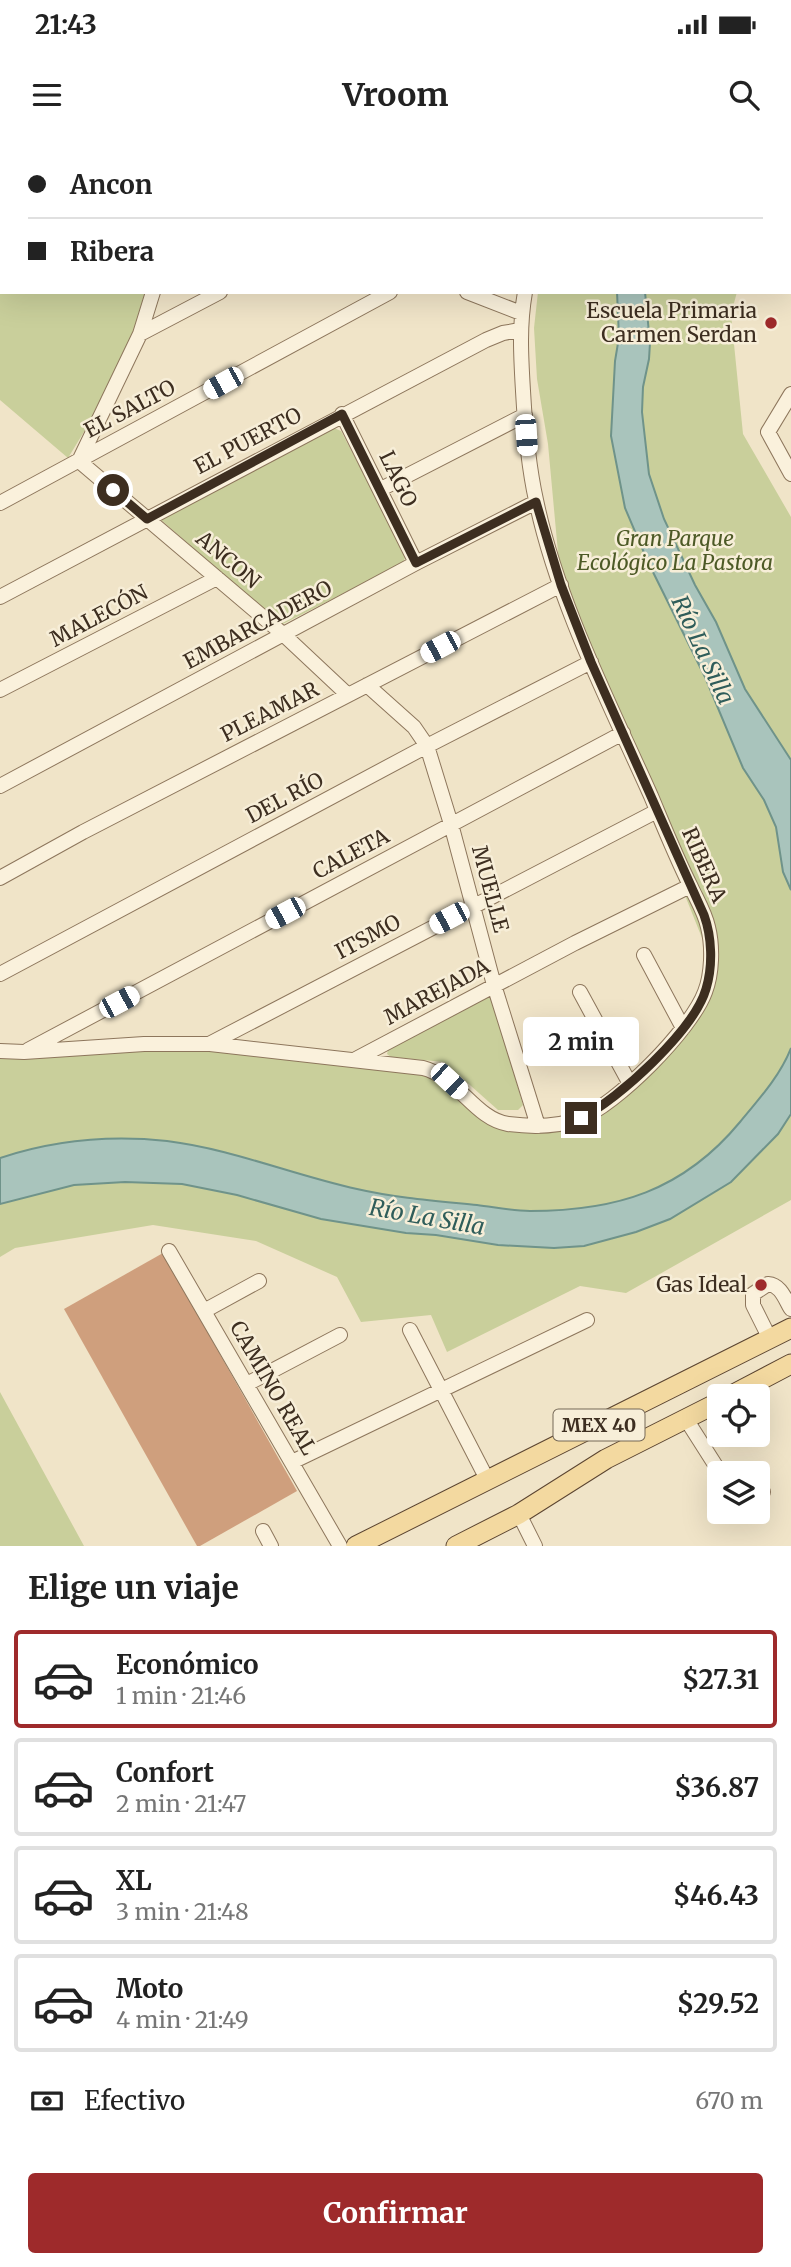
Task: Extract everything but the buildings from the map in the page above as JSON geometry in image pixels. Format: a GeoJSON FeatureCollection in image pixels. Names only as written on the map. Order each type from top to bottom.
{"type":"FeatureCollection","features":[{"type":"Feature","properties":{"kind":"main road","name":"MEX 40"},"geometry":{"type":"LineString","coordinates":[[356,1546],[791,1328]]}},
{"type":"Feature","properties":{"kind":"main road"},"geometry":{"type":"LineString","coordinates":[[751,1384],[791,1364]]}},
{"type":"Feature","properties":{"kind":"main road"},"geometry":{"type":"LineString","coordinates":[[709,1370],[719,1384]]}},
{"type":"Feature","properties":{"kind":"main road","name":"MEX 40"},"geometry":{"type":"LineString","coordinates":[[456,1546],[519,1514],[606,1460],[707,1408]]}},
{"type":"Feature","properties":{"kind":"street"},"geometry":{"type":"LineString","coordinates":[[79,461],[140,334],[152,294]]}},
{"type":"Feature","properties":{"kind":"street"},"geometry":{"type":"LineString","coordinates":[[140,334],[216,294]]}},
{"type":"Feature","properties":{"kind":"street","name":"EL SALTO"},"geometry":{"type":"LineString","coordinates":[[0,502],[386,294]]}},
{"type":"Feature","properties":{"kind":"street"},"geometry":{"type":"LineString","coordinates":[[472,294],[522,313]]}},
{"type":"Feature","properties":{"kind":"street","name":"RIBERA"},"geometry":{"type":"LineString","coordinates":[[0,1051],[210,1044],[433,1070],[490,1117],[511,1125],[538,1126],[581,1118],[612,1100],[631,1084],[683,1028],[706,991],[710,958],[708,926],[591,662],[561,585],[536,502],[528,454],[520,330],[524,294]]}},
{"type":"Feature","properties":{"kind":"street","name":"EL PUERTO"},"geometry":{"type":"LineString","coordinates":[[0,597],[486,340],[520,330]]}},
{"type":"Feature","properties":{"kind":"street"},"geometry":{"type":"LineString","coordinates":[[791,394],[769,427],[769,437],[791,474]]}},
{"type":"Feature","properties":{"kind":"street","name":"LAGO"},"geometry":{"type":"LineString","coordinates":[[342,414],[416,563]]}},
{"type":"Feature","properties":{"kind":"street"},"geometry":{"type":"LineString","coordinates":[[381,489],[525,415]]}},
{"type":"Feature","properties":{"kind":"street","name":"ANCON"},"geometry":{"type":"LineString","coordinates":[[79,461],[284,635],[348,695]]}},
{"type":"Feature","properties":{"kind":"street","name":"EMBARCADERO"},"geometry":{"type":"LineString","coordinates":[[0,786],[416,563],[536,502]]}},
{"type":"Feature","properties":{"kind":"street","name":"MALECÓN"},"geometry":{"type":"LineString","coordinates":[[0,690],[217,578]]}},
{"type":"Feature","properties":{"kind":"street","name":"PLEAMAR"},"geometry":{"type":"LineString","coordinates":[[0,878],[561,585]]}},
{"type":"Feature","properties":{"kind":"street","name":"DEL RÍO"},"geometry":{"type":"LineString","coordinates":[[0,974],[427,746],[591,662]]}},
{"type":"Feature","properties":{"kind":"street","name":"MUELLE"},"geometry":{"type":"LineString","coordinates":[[367,685],[414,727],[427,746],[538,1126]]}},
{"type":"Feature","properties":{"kind":"street","name":"CALETA"},"geometry":{"type":"LineString","coordinates":[[24,1052],[623,733]]}},
{"type":"Feature","properties":{"kind":"street","name":"ITSMO"},"geometry":{"type":"LineString","coordinates":[[210,1044],[472,905],[657,811]]}},
{"type":"Feature","properties":{"kind":"street","name":"MAREJADA"},"geometry":{"type":"LineString","coordinates":[[354,1060],[690,886]]}},
{"type":"Feature","properties":{"kind":"street"},"geometry":{"type":"LineString","coordinates":[[644,955],[683,1028]]}},
{"type":"Feature","properties":{"kind":"street"},"geometry":{"type":"LineString","coordinates":[[580,992],[631,1084]]}},
{"type":"Feature","properties":{"kind":"street","name":"CAMINO REAL"},"geometry":{"type":"LineString","coordinates":[[169,1251],[340,1546]]}},
{"type":"Feature","properties":{"kind":"street"},"geometry":{"type":"LineString","coordinates":[[204,1311],[259,1281]]}},
{"type":"Feature","properties":{"kind":"street"},"geometry":{"type":"LineString","coordinates":[[770,1339],[753,1305],[753,1294],[768,1284],[773,1284],[791,1310]]}},
{"type":"Feature","properties":{"kind":"street"},"geometry":{"type":"LineString","coordinates":[[292,1462],[587,1320]]}},
{"type":"Feature","properties":{"kind":"street"},"geometry":{"type":"LineString","coordinates":[[410,1330],[488,1480]]}},
{"type":"Feature","properties":{"kind":"street"},"geometry":{"type":"LineString","coordinates":[[247,1384],[340,1335]]}},
{"type":"Feature","properties":{"kind":"street"},"geometry":{"type":"LineString","coordinates":[[686,1419],[713,1461]]}},
{"type":"Feature","properties":{"kind":"street"},"geometry":{"type":"LineString","coordinates":[[519,1514],[535,1546]]}},
{"type":"Feature","properties":{"kind":"street"},"geometry":{"type":"LineString","coordinates":[[263,1531],[271,1546]]}},
{"type":"Feature","properties":{"kind":"green space"},"geometry":{"type":"Polygon","coordinates":[[[0,294],[144,294],[121,371],[68,458],[0,400],[0,294]]]}},
{"type":"Feature","properties":{"kind":"green space","name":"Gran Parque Ecológico La Pastora"},"geometry":{"type":"Polygon","coordinates":[[[538,294],[736,294],[731,314],[743,434],[791,517],[791,1200],[626,1293],[580,1286],[447,1352],[431,1315],[361,1322],[337,1277],[256,1241],[153,1225],[15,1248],[0,1257],[0,1051],[144,1044],[423,1068],[478,1108],[552,1130],[571,1130],[630,1084],[700,1003],[710,958],[561,585],[548,444],[537,379],[534,328],[538,294]]]}},
{"type":"Feature","properties":{"kind":"green space"},"geometry":{"type":"Polygon","coordinates":[[[334,428],[341,431],[406,555],[403,563],[281,625],[160,519],[334,428]]]}},
{"type":"Feature","properties":{"kind":"green space"},"geometry":{"type":"Polygon","coordinates":[[[485,995],[492,998],[523,1105],[518,1110],[498,1110],[444,1062],[391,1057],[387,1054],[388,1050],[485,995]]]}},
{"type":"Feature","properties":{"kind":"green space"},"geometry":{"type":"Polygon","coordinates":[[[0,1392],[84,1546],[0,1546],[0,1392]]]}},
{"type":"Feature","properties":{"kind":"water","name":"Río La Silla"},"geometry":{"type":"Polygon","coordinates":[[[617,294],[645,294],[650,343],[642,412],[649,474],[664,519],[716,622],[745,689],[791,760],[791,890],[783,872],[776,827],[764,800],[743,768],[705,677],[648,562],[625,508],[611,436],[619,337],[617,294]]]}},
{"type":"Feature","properties":{"kind":"water","name":"Río La Silla"},"geometry":{"type":"Polygon","coordinates":[[[791,1048],[791,1114],[778,1134],[731,1182],[670,1219],[636,1232],[584,1246],[554,1248],[498,1245],[406,1233],[321,1219],[237,1195],[182,1184],[125,1182],[74,1185],[0,1204],[0,1158],[62,1143],[146,1139],[191,1145],[333,1183],[402,1197],[523,1211],[591,1207],[646,1192],[695,1165],[718,1146],[754,1105],[775,1078],[791,1048]]]}},
{"type":"Feature","properties":{"kind":"place","name":"Escuela Primaria Carmen Serdan"},"geometry":{"type":"Point","coordinates":[771,323]}},
{"type":"Feature","properties":{"kind":"place","name":"Gas Ideal"},"geometry":{"type":"Point","coordinates":[761,1285]}},
{"type":"Feature","properties":{"kind":"route"},"geometry":{"type":"LineString","coordinates":[[113,490],[147,519],[342,414],[416,563],[536,502],[561,585],[591,662],[704,915],[710,943],[706,991],[692,1016],[631,1084],[612,1100],[581,1118]]}}]}
